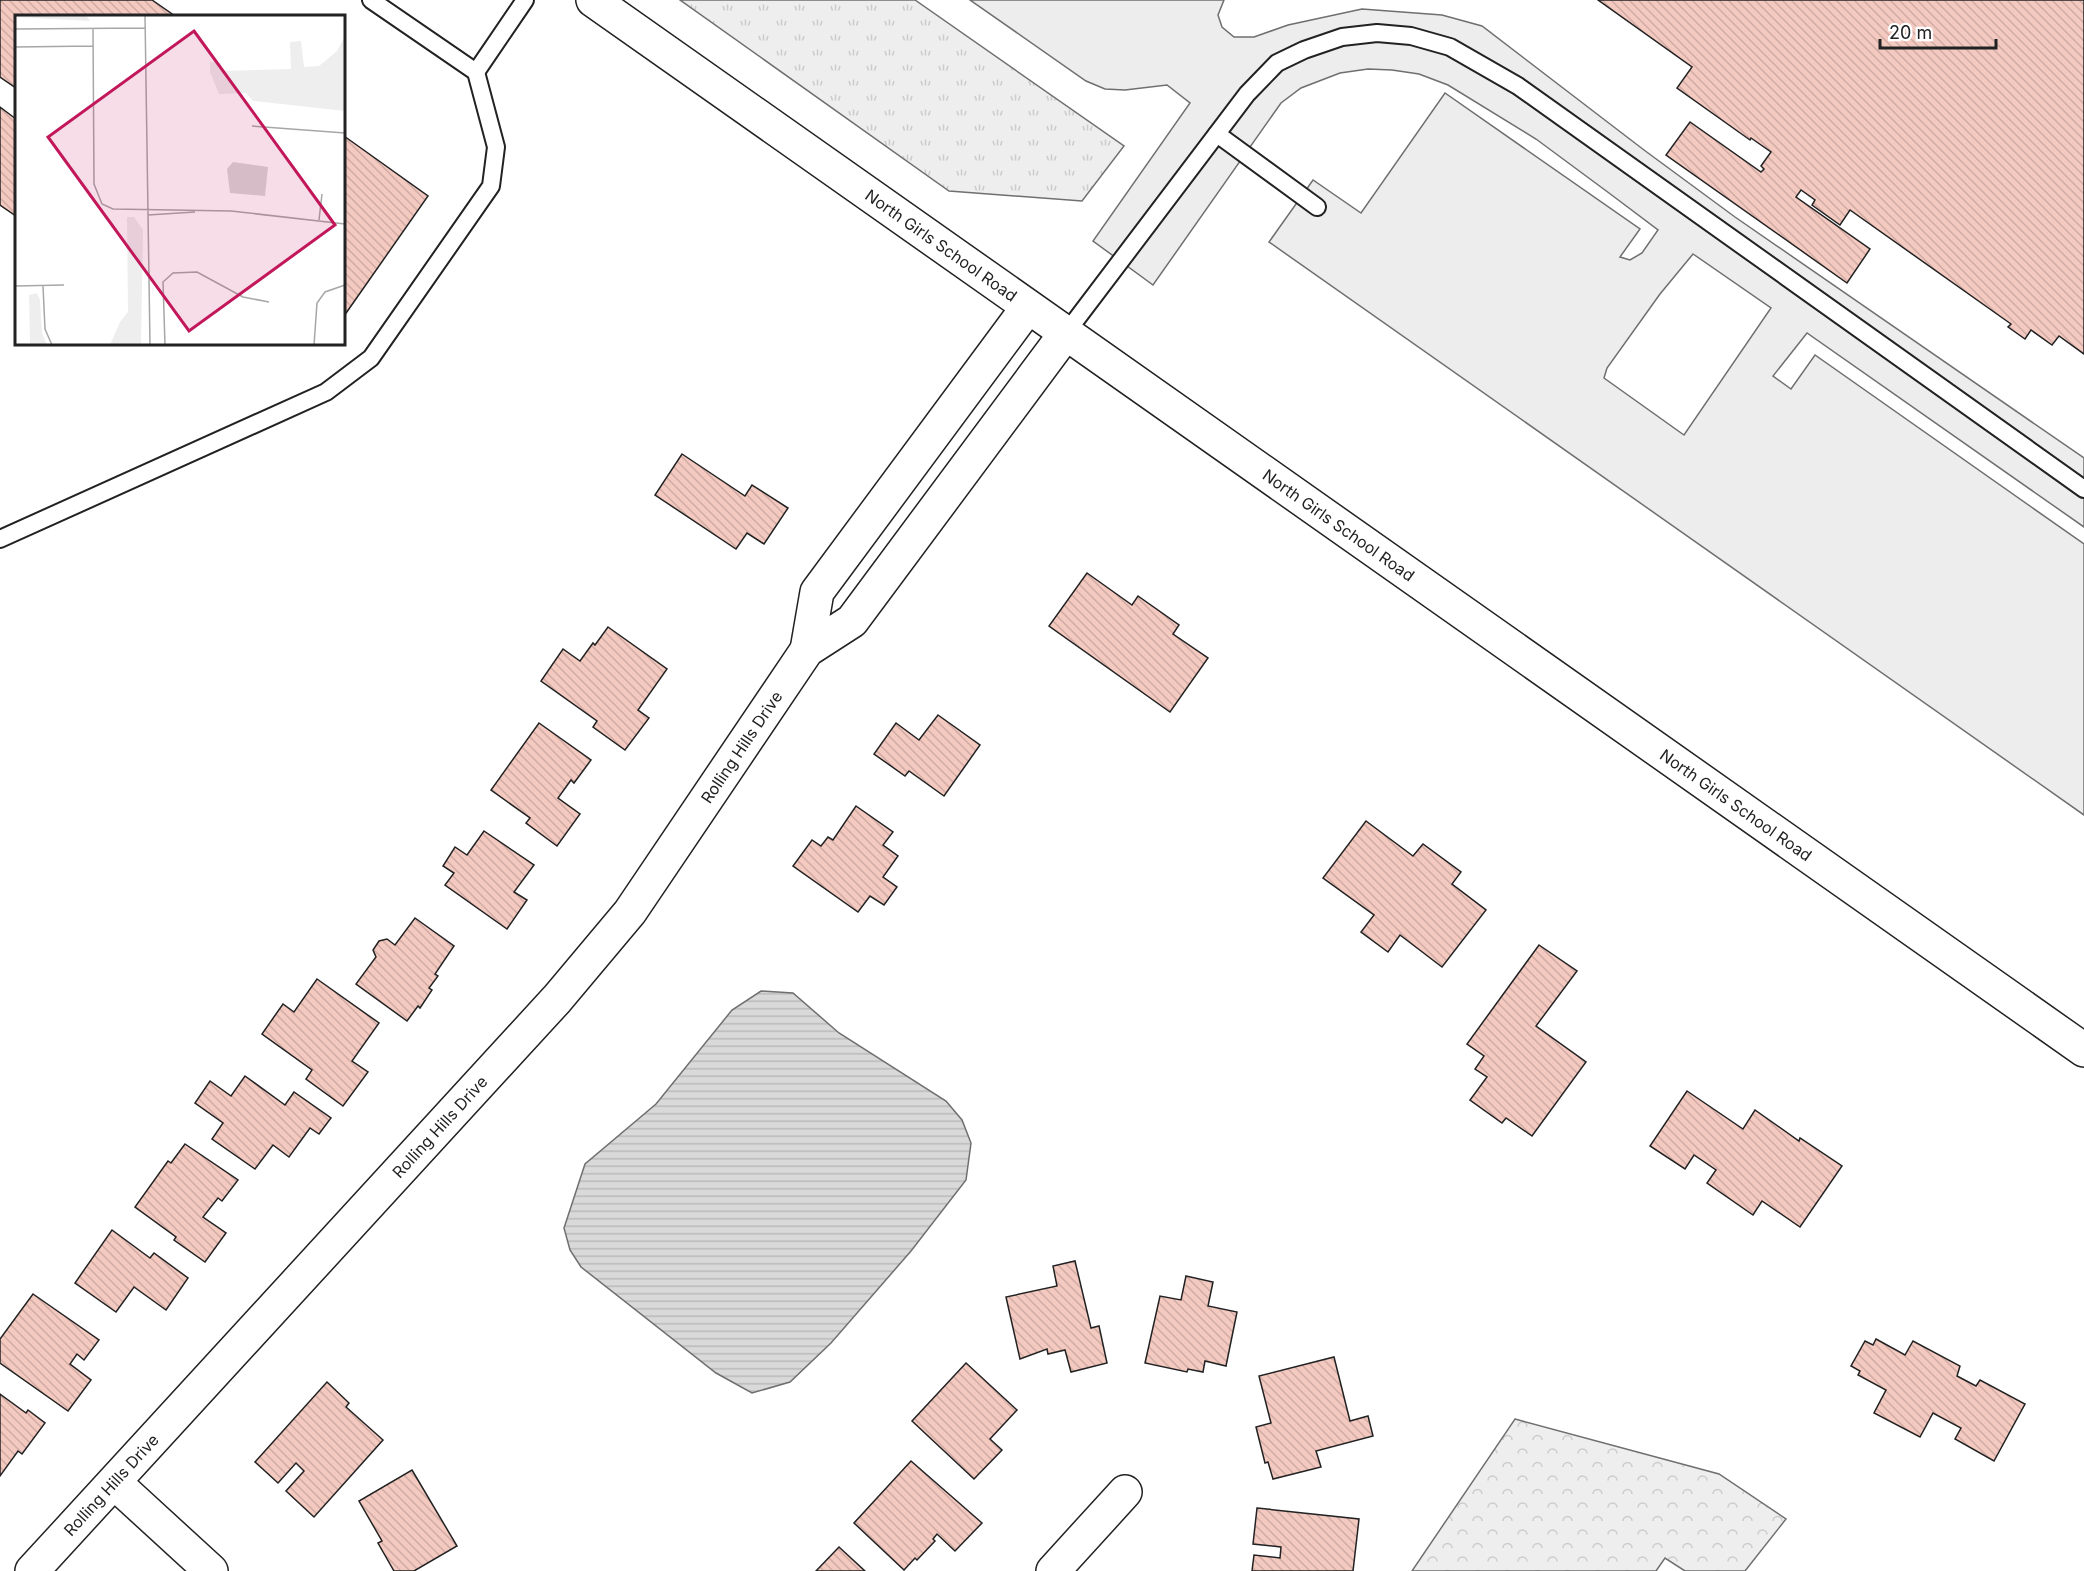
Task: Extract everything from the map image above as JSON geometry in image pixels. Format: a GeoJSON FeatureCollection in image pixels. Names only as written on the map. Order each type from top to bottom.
{"type":"FeatureCollection","features":[{"type":"Feature","properties":{"kind":"street","name":"North Girls School Road"},"geometry":{"type":"LineString","coordinates":[[593,0],[2084,1050]]}},
{"type":"Feature","properties":{"kind":"street","name":"Rolling Hills Drive"},"geometry":{"type":"LineString","coordinates":[[807,650],[817,592],[1028,307]]}},
{"type":"Feature","properties":{"kind":"street","name":"Rolling Hills Drive"},"geometry":{"type":"LineString","coordinates":[[32,1571],[557,999],[623,921],[807,650],[852,621],[1066,333]]}},
{"type":"Feature","properties":{"kind":"street"},"geometry":{"type":"LineString","coordinates":[[115,1483],[211,1571]]}},
{"type":"Feature","properties":{"kind":"street"},"geometry":{"type":"LineString","coordinates":[[1053,1571],[1125,1491]]}},
{"type":"Feature","properties":{"kind":"lane"},"geometry":{"type":"LineString","coordinates":[[0,538],[326,392],[371,358],[491,186],[496,147],[476,72],[371,0]]}},
{"type":"Feature","properties":{"kind":"lane"},"geometry":{"type":"LineString","coordinates":[[476,72],[525,0]]}},
{"type":"Feature","properties":{"kind":"lane"},"geometry":{"type":"LineString","coordinates":[[1066,333],[1247,94],[1277,63],[1304,50],[1342,37],[1377,33],[1411,36],[1450,47],[1518,86],[2084,489]]}},
{"type":"Feature","properties":{"kind":"lane"},"geometry":{"type":"LineString","coordinates":[[1217,134],[1317,207]]}},
{"type":"Feature","properties":{"kind":"green space"},"geometry":{"type":"Polygon","coordinates":[[[680,0],[915,0],[1124,146],[1082,201],[949,191],[680,0]]]}},
{"type":"Feature","properties":{"kind":"green space"},"geometry":{"type":"Polygon","coordinates":[[[1515,1419],[1719,1474],[1786,1519],[1745,1571],[1685,1571],[1665,1558],[1656,1571],[1412,1571],[1515,1419]]]}},
{"type":"Feature","properties":{"kind":"shaded area"},"geometry":{"type":"Polygon","coordinates":[[[970,0],[1224,0],[1218,15],[1222,27],[1234,37],[1254,37],[1288,25],[1362,9],[1442,15],[1482,26],[1735,217],[2084,458],[2084,527],[1807,333],[1773,376],[1791,389],[1815,355],[2084,544],[2084,815],[1269,242],[1313,180],[1361,213],[1445,93],[1640,229],[1620,257],[1630,260],[1642,253],[1658,230],[1536,139],[1448,85],[1419,74],[1368,69],[1340,73],[1301,88],[1281,103],[1153,285],[1093,241],[1190,103],[1167,85],[1125,90],[1105,89],[1086,81],[970,0]],[[1693,254],[1660,294],[1607,368],[1604,378],[1684,435],[1771,308],[1693,254]]]}},
{"type":"Feature","properties":{"kind":"shaded area"},"geometry":{"type":"Polygon","coordinates":[[[761,991],[793,993],[839,1033],[946,1101],[962,1120],[971,1143],[966,1180],[911,1251],[831,1343],[790,1382],[752,1393],[716,1373],[581,1267],[570,1250],[564,1228],[585,1164],[656,1104],[732,1010],[761,991]]]}},
{"type":"Feature","properties":{"kind":"building"},"geometry":{"type":"Polygon","coordinates":[[[0,0],[152,0],[174,15],[15,15],[15,87],[0,77],[0,0]]]}},
{"type":"Feature","properties":{"kind":"building"},"geometry":{"type":"Polygon","coordinates":[[[1598,0],[2084,0],[2084,354],[2059,336],[2052,345],[2031,330],[2025,339],[2008,327],[2011,324],[1850,210],[1840,225],[1812,205],[1815,200],[1801,190],[1796,197],[1870,249],[1847,283],[1666,155],[1690,122],[1761,172],[1764,169],[1761,166],[1771,152],[1751,138],[1750,140],[1677,88],[1692,67],[1598,0]]]}},
{"type":"Feature","properties":{"kind":"building"},"geometry":{"type":"Polygon","coordinates":[[[0,107],[15,118],[15,215],[0,205],[0,107]]]}},
{"type":"Feature","properties":{"kind":"building"},"geometry":{"type":"Polygon","coordinates":[[[345,137],[428,196],[345,315],[345,137]]]}},
{"type":"Feature","properties":{"kind":"building"},"geometry":{"type":"Polygon","coordinates":[[[682,454],[745,496],[752,485],[788,508],[764,544],[747,533],[736,549],[655,495],[682,454]]]}},
{"type":"Feature","properties":{"kind":"building"},"geometry":{"type":"Polygon","coordinates":[[[1087,573],[1132,605],[1138,596],[1179,625],[1173,634],[1208,658],[1170,712],[1049,626],[1087,573]]]}},
{"type":"Feature","properties":{"kind":"building"},"geometry":{"type":"Polygon","coordinates":[[[608,627],[667,669],[638,710],[649,718],[625,750],[593,727],[597,721],[541,681],[563,649],[580,661],[608,627]]]}},
{"type":"Feature","properties":{"kind":"building"},"geometry":{"type":"Polygon","coordinates":[[[938,715],[980,745],[944,796],[909,771],[905,776],[874,754],[896,723],[919,740],[938,715]]]}},
{"type":"Feature","properties":{"kind":"building"},"geometry":{"type":"Polygon","coordinates":[[[539,723],[591,760],[574,783],[571,780],[558,798],[580,814],[557,846],[526,823],[530,818],[491,790],[539,723]]]}},
{"type":"Feature","properties":{"kind":"building"},"geometry":{"type":"Polygon","coordinates":[[[856,806],[893,832],[883,845],[898,856],[883,877],[897,887],[884,905],[870,896],[858,912],[793,866],[812,840],[821,846],[828,837],[833,840],[856,806]]]}},
{"type":"Feature","properties":{"kind":"building"},"geometry":{"type":"Polygon","coordinates":[[[1366,821],[1413,856],[1423,844],[1461,872],[1452,884],[1486,910],[1442,967],[1400,935],[1388,952],[1361,932],[1374,915],[1323,878],[1366,821]]]}},
{"type":"Feature","properties":{"kind":"building"},"geometry":{"type":"Polygon","coordinates":[[[484,831],[534,865],[514,892],[527,900],[507,929],[445,885],[454,873],[443,866],[455,847],[467,855],[484,831]]]}},
{"type":"Feature","properties":{"kind":"building"},"geometry":{"type":"Polygon","coordinates":[[[415,918],[454,946],[435,974],[438,976],[429,988],[432,990],[420,1008],[418,1006],[407,1021],[356,984],[376,957],[373,950],[379,941],[387,939],[395,945],[415,918]]]}},
{"type":"Feature","properties":{"kind":"building"},"geometry":{"type":"Polygon","coordinates":[[[1539,945],[1577,971],[1536,1026],[1586,1062],[1532,1136],[1506,1118],[1502,1123],[1470,1100],[1487,1077],[1475,1069],[1484,1056],[1467,1044],[1539,945]]]}},
{"type":"Feature","properties":{"kind":"building"},"geometry":{"type":"Polygon","coordinates":[[[317,979],[379,1023],[352,1061],[368,1072],[343,1106],[306,1079],[312,1070],[262,1034],[283,1004],[294,1012],[317,979]]]}},
{"type":"Feature","properties":{"kind":"building"},"geometry":{"type":"Polygon","coordinates":[[[245,1076],[285,1105],[294,1092],[331,1118],[319,1134],[310,1128],[289,1157],[273,1145],[255,1169],[212,1139],[223,1123],[195,1103],[210,1081],[231,1096],[245,1076]]]}},
{"type":"Feature","properties":{"kind":"building"},"geometry":{"type":"Polygon","coordinates":[[[1687,1091],[1743,1129],[1755,1110],[1799,1141],[1800,1138],[1842,1166],[1800,1227],[1762,1201],[1753,1215],[1707,1183],[1716,1170],[1694,1155],[1685,1169],[1650,1146],[1687,1091]]]}},
{"type":"Feature","properties":{"kind":"building"},"geometry":{"type":"Polygon","coordinates":[[[185,1144],[238,1180],[222,1201],[218,1198],[203,1217],[226,1233],[205,1262],[174,1240],[176,1237],[135,1207],[168,1161],[171,1163],[185,1144]]]}},
{"type":"Feature","properties":{"kind":"building"},"geometry":{"type":"Polygon","coordinates":[[[112,1230],[150,1258],[154,1253],[188,1278],[166,1310],[134,1287],[116,1312],[75,1283],[112,1230]]]}},
{"type":"Feature","properties":{"kind":"building"},"geometry":{"type":"Polygon","coordinates":[[[1075,1261],[1091,1328],[1099,1326],[1107,1363],[1071,1372],[1065,1350],[1048,1354],[1047,1349],[1020,1359],[1006,1297],[1057,1286],[1053,1266],[1075,1261]]]}},
{"type":"Feature","properties":{"kind":"building"},"geometry":{"type":"Polygon","coordinates":[[[1186,1276],[1213,1282],[1208,1306],[1237,1312],[1226,1366],[1205,1361],[1203,1372],[1188,1369],[1187,1372],[1145,1363],[1160,1296],[1181,1300],[1186,1276]]]}},
{"type":"Feature","properties":{"kind":"building"},"geometry":{"type":"Polygon","coordinates":[[[33,1294],[99,1340],[84,1360],[77,1354],[70,1364],[91,1380],[68,1411],[0,1363],[0,1339],[33,1294]]]}},
{"type":"Feature","properties":{"kind":"building"},"geometry":{"type":"Polygon","coordinates":[[[1876,1339],[1905,1355],[1913,1341],[1960,1366],[1957,1376],[1976,1386],[1980,1380],[2025,1404],[1994,1461],[1955,1439],[1961,1428],[1933,1413],[1920,1437],[1874,1413],[1886,1390],[1858,1375],[1860,1371],[1851,1366],[1865,1341],[1873,1345],[1876,1339]]]}},
{"type":"Feature","properties":{"kind":"building"},"geometry":{"type":"Polygon","coordinates":[[[1334,1357],[1350,1421],[1368,1416],[1373,1436],[1316,1451],[1321,1467],[1273,1479],[1268,1462],[1265,1463],[1256,1427],[1271,1423],[1259,1376],[1334,1357]]]}},
{"type":"Feature","properties":{"kind":"building"},"geometry":{"type":"Polygon","coordinates":[[[966,1363],[1017,1410],[990,1439],[1002,1450],[974,1479],[912,1421],[966,1363]]]}},
{"type":"Feature","properties":{"kind":"building"},"geometry":{"type":"Polygon","coordinates":[[[327,1382],[349,1403],[346,1407],[383,1440],[314,1517],[286,1491],[304,1471],[296,1463],[278,1483],[255,1462],[327,1382]]]}},
{"type":"Feature","properties":{"kind":"building"},"geometry":{"type":"Polygon","coordinates":[[[0,1394],[26,1413],[28,1410],[45,1423],[22,1454],[18,1451],[0,1476],[0,1394]]]}},
{"type":"Feature","properties":{"kind":"building"},"geometry":{"type":"Polygon","coordinates":[[[911,1461],[982,1523],[955,1551],[937,1534],[933,1539],[935,1541],[904,1570],[854,1523],[911,1461]]]}},
{"type":"Feature","properties":{"kind":"building"},"geometry":{"type":"Polygon","coordinates":[[[412,1470],[457,1546],[414,1571],[394,1571],[378,1543],[382,1541],[359,1501],[412,1470]]]}},
{"type":"Feature","properties":{"kind":"building"},"geometry":{"type":"Polygon","coordinates":[[[1257,1508],[1359,1519],[1353,1571],[1252,1571],[1254,1555],[1280,1558],[1281,1547],[1253,1544],[1257,1508]]]}},
{"type":"Feature","properties":{"kind":"building"},"geometry":{"type":"Polygon","coordinates":[[[839,1547],[865,1571],[816,1571],[839,1547]]]}}]}
